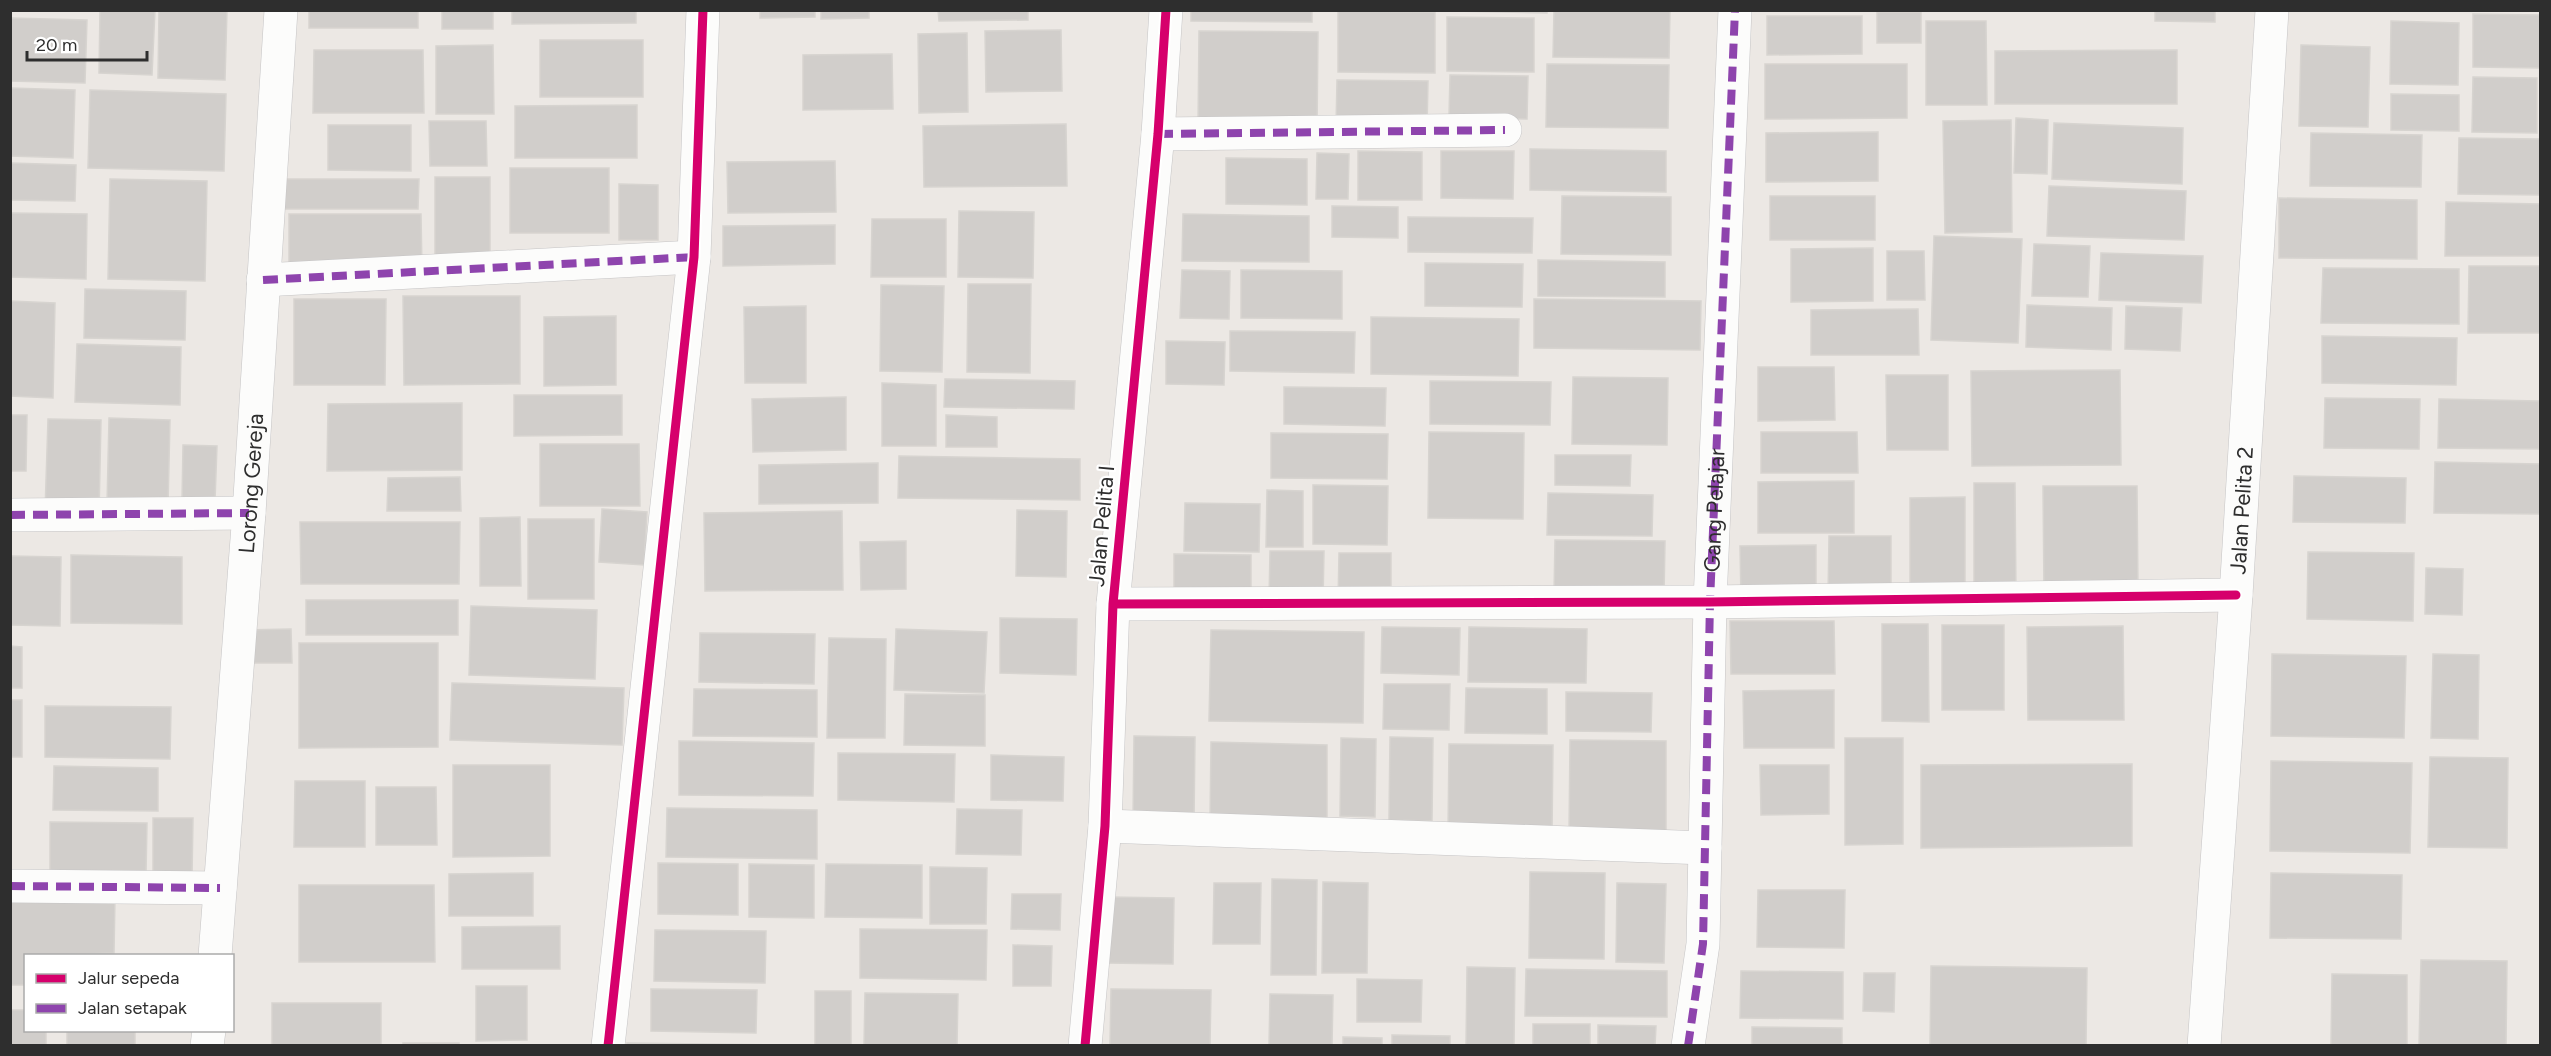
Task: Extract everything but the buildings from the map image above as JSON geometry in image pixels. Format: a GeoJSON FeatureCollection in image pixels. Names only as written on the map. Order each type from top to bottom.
{"type":"FeatureCollection","features":[{"type":"Feature","properties":{"kind":"street","name":"Lorong Gereja"},"geometry":{"type":"LineString","coordinates":[[215,954],[249,513],[281,10]]}},
{"type":"Feature","properties":{"kind":"street"},"geometry":{"type":"LineString","coordinates":[[608,1046],[694,257],[703,10]]}},
{"type":"Feature","properties":{"kind":"street","name":"Jalan Pelita I"},"geometry":{"type":"LineString","coordinates":[[1085,1046],[1105,826],[1113,604],[1158,134],[1166,10]]}},
{"type":"Feature","properties":{"kind":"street","name":"Gang Pelajar"},"geometry":{"type":"LineString","coordinates":[[1688,1046],[1703,944],[1710,602],[1734,10]]}},
{"type":"Feature","properties":{"kind":"street","name":"Jalan Pelita 2"},"geometry":{"type":"LineString","coordinates":[[2204,1046],[2236,595],[2272,10]]}},
{"type":"Feature","properties":{"kind":"street"},"geometry":{"type":"LineString","coordinates":[[1158,134],[1505,130]]}},
{"type":"Feature","properties":{"kind":"street"},"geometry":{"type":"LineString","coordinates":[[263,280],[694,257]]}},
{"type":"Feature","properties":{"kind":"street"},"geometry":{"type":"LineString","coordinates":[[10,515],[249,513]]}},
{"type":"Feature","properties":{"kind":"street"},"geometry":{"type":"LineString","coordinates":[[1113,604],[1710,602],[2236,595]]}},
{"type":"Feature","properties":{"kind":"street"},"geometry":{"type":"LineString","coordinates":[[1105,826],[1705,848]]}},
{"type":"Feature","properties":{"kind":"street"},"geometry":{"type":"LineString","coordinates":[[10,886],[220,888]]}},
{"type":"Feature","properties":{"kind":"marked path"},"geometry":{"type":"LineString","coordinates":[[1688,1046],[1703,944],[1710,602],[1735,10]]}},
{"type":"Feature","properties":{"kind":"marked path"},"geometry":{"type":"LineString","coordinates":[[1158,134],[1505,130]]}},
{"type":"Feature","properties":{"kind":"marked path"},"geometry":{"type":"LineString","coordinates":[[263,280],[694,257]]}},
{"type":"Feature","properties":{"kind":"marked path"},"geometry":{"type":"LineString","coordinates":[[10,515],[249,513]]}},
{"type":"Feature","properties":{"kind":"marked path"},"geometry":{"type":"LineString","coordinates":[[10,886],[220,888]]}},
{"type":"Feature","properties":{"kind":"cycle path"},"geometry":{"type":"LineString","coordinates":[[608,1046],[694,257],[703,10]]}},
{"type":"Feature","properties":{"kind":"cycle path"},"geometry":{"type":"LineString","coordinates":[[1085,1046],[1105,826],[1113,604],[1158,134],[1166,10]]}},
{"type":"Feature","properties":{"kind":"cycle path"},"geometry":{"type":"LineString","coordinates":[[1113,604],[1710,602],[2236,595]]}}]}
